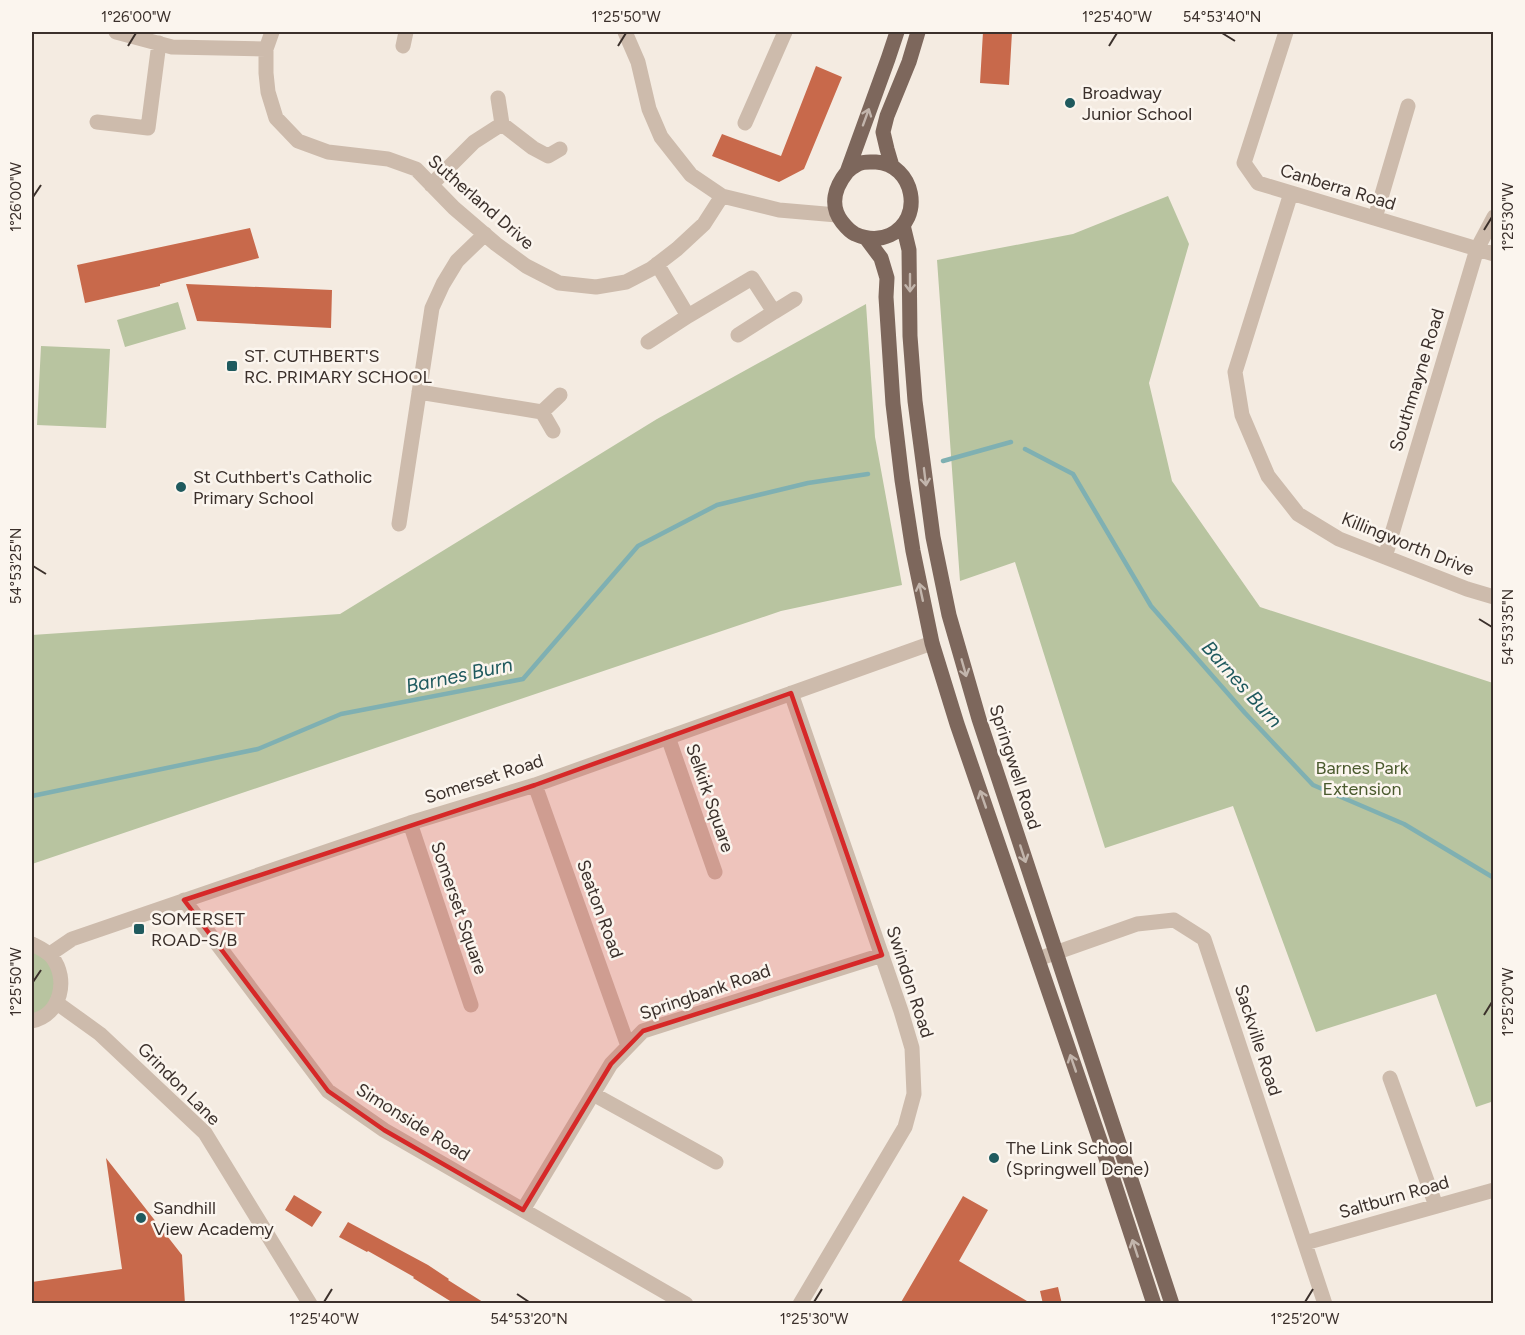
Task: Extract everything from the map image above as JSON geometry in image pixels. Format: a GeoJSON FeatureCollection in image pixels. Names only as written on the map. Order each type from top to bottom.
{"type":"FeatureCollection","features":[{"type":"Feature","properties":{"kind":"main road"},"geometry":{"type":"LineString","coordinates":[[847,172],[897,32]]}},
{"type":"Feature","properties":{"kind":"main road","name":"Springwell Road"},"geometry":{"type":"LineString","coordinates":[[918,32],[883,132],[892,166],[908,182],[912,199],[909,216],[903,225],[909,250],[910,336],[915,401],[933,537],[949,615],[979,719],[1172,1304]]}},
{"type":"Feature","properties":{"kind":"main road"},"geometry":{"type":"LineString","coordinates":[[892,166],[883,162],[858,164],[839,181],[834,202],[837,215],[848,230],[854,234],[866,238],[883,238],[893,234],[903,225]]}},
{"type":"Feature","properties":{"kind":"main road"},"geometry":{"type":"LineString","coordinates":[[866,238],[881,258],[887,278],[886,297],[893,404],[902,480],[915,562],[932,643],[957,724],[1154,1304]]}},
{"type":"Feature","properties":{"kind":"main road"},"geometry":{"type":"LineString","coordinates":[[932,643],[956,637]]}},
{"type":"Feature","properties":{"kind":"street","name":"Sutherland Drive"},"geometry":{"type":"LineString","coordinates":[[272,32],[266,49],[267,92],[276,118],[298,141],[328,152],[388,159],[416,169],[454,208],[485,234],[526,266],[559,283],[596,287],[626,282],[677,249],[704,224],[722,195]]}},
{"type":"Feature","properties":{"kind":"street"},"geometry":{"type":"LineString","coordinates":[[625,32],[638,62],[649,109],[661,137],[691,175],[722,195],[779,210],[837,215]]}},
{"type":"Feature","properties":{"kind":"street","name":"Canberra Road"},"geometry":{"type":"LineString","coordinates":[[1286,32],[1244,163],[1258,183],[1494,254]]}},
{"type":"Feature","properties":{"kind":"street"},"geometry":{"type":"LineString","coordinates":[[124,33],[172,47],[266,49]]}},
{"type":"Feature","properties":{"kind":"street"},"geometry":{"type":"LineString","coordinates":[[745,123],[782,38]]}},
{"type":"Feature","properties":{"kind":"street"},"geometry":{"type":"LineString","coordinates":[[97,122],[148,128],[159,43]]}},
{"type":"Feature","properties":{"kind":"street"},"geometry":{"type":"LineString","coordinates":[[498,98],[502,124],[533,148],[548,156],[560,149]]}},
{"type":"Feature","properties":{"kind":"street"},"geometry":{"type":"LineString","coordinates":[[1375,218],[1408,106]]}},
{"type":"Feature","properties":{"kind":"street"},"geometry":{"type":"LineString","coordinates":[[431,184],[474,142],[502,124]]}},
{"type":"Feature","properties":{"kind":"street","name":"Killingworth Drive"},"geometry":{"type":"LineString","coordinates":[[1291,193],[1235,372],[1242,415],[1268,476],[1298,514],[1339,539],[1467,589],[1494,597]]}},
{"type":"Feature","properties":{"kind":"street","name":"Southmayne Road"},"geometry":{"type":"LineString","coordinates":[[1385,557],[1477,249],[1494,217]]}},
{"type":"Feature","properties":{"kind":"street"},"geometry":{"type":"LineString","coordinates":[[399,524],[432,308],[457,261],[485,234]]}},
{"type":"Feature","properties":{"kind":"street"},"geometry":{"type":"LineString","coordinates":[[657,264],[688,316]]}},
{"type":"Feature","properties":{"kind":"street"},"geometry":{"type":"LineString","coordinates":[[648,342],[753,278],[774,312]]}},
{"type":"Feature","properties":{"kind":"street"},"geometry":{"type":"LineString","coordinates":[[738,335],[795,299]]}},
{"type":"Feature","properties":{"kind":"street"},"geometry":{"type":"LineString","coordinates":[[419,392],[542,412]]}},
{"type":"Feature","properties":{"kind":"street"},"geometry":{"type":"LineString","coordinates":[[542,412],[560,394]]}},
{"type":"Feature","properties":{"kind":"street"},"geometry":{"type":"LineString","coordinates":[[542,412],[553,431]]}},
{"type":"Feature","properties":{"kind":"street","name":"Somerset Road"},"geometry":{"type":"LineString","coordinates":[[50,954],[72,939],[410,824],[535,785],[932,643]]}},
{"type":"Feature","properties":{"kind":"street","name":"Swindon Road"},"geometry":{"type":"LineString","coordinates":[[790,693],[901,1011],[912,1048],[914,1094],[905,1127],[800,1304]]}},
{"type":"Feature","properties":{"kind":"street","name":"Selkirk Square"},"geometry":{"type":"LineString","coordinates":[[668,737],[715,872]]}},
{"type":"Feature","properties":{"kind":"street","name":"Seaton Road"},"geometry":{"type":"LineString","coordinates":[[535,785],[628,1046]]}},
{"type":"Feature","properties":{"kind":"street","name":"Somerset Square"},"geometry":{"type":"LineString","coordinates":[[410,824],[471,1005]]}},
{"type":"Feature","properties":{"kind":"street","name":"Simonside Road"},"geometry":{"type":"LineString","coordinates":[[184,900],[328,1091],[384,1130],[686,1304]]}},
{"type":"Feature","properties":{"kind":"street","name":"Sackville Road"},"geometry":{"type":"LineString","coordinates":[[1038,959],[1137,924],[1174,920],[1204,939],[1325,1304]]}},
{"type":"Feature","properties":{"kind":"street"},"geometry":{"type":"LineString","coordinates":[[32,944],[50,954],[60,971],[62,989],[57,1002],[47,1014],[32,1021]]}},
{"type":"Feature","properties":{"kind":"street","name":"Springbank Road"},"geometry":{"type":"LineString","coordinates":[[523,1210],[610,1064],[643,1031],[882,955]]}},
{"type":"Feature","properties":{"kind":"street","name":"Grindon Lane"},"geometry":{"type":"LineString","coordinates":[[57,1002],[100,1034],[205,1133],[310,1304]]}},
{"type":"Feature","properties":{"kind":"street"},"geometry":{"type":"LineString","coordinates":[[1390,1078],[1436,1206]]}},
{"type":"Feature","properties":{"kind":"street"},"geometry":{"type":"LineString","coordinates":[[592,1094],[716,1162]]}},
{"type":"Feature","properties":{"kind":"street","name":"Saltburn Road"},"geometry":{"type":"LineString","coordinates":[[1305,1243],[1494,1190]]}},
{"type":"Feature","properties":{"kind":"highlighted area"},"geometry":{"type":"Polygon","coordinates":[[[791,693],[882,955],[643,1031],[611,1064],[523,1210],[384,1130],[328,1091],[184,900],[535,785],[791,693]]]}},
{"type":"Feature","properties":{"kind":"green space","name":"Barnes Park Extension"},"geometry":{"type":"Polygon","coordinates":[[[1168,196],[1189,244],[1149,383],[1172,481],[1260,607],[1493,683],[1494,1101],[1476,1107],[1436,994],[1316,1032],[1233,806],[1105,848],[1015,562],[960,581],[937,260],[1073,234],[1168,196]]]}},
{"type":"Feature","properties":{"kind":"green space"},"geometry":{"type":"Polygon","coordinates":[[[178,302],[186,329],[125,347],[117,320],[178,302]]]}},
{"type":"Feature","properties":{"kind":"green space"},"geometry":{"type":"Polygon","coordinates":[[[866,304],[875,437],[902,585],[781,611],[32,864],[32,635],[340,614],[657,419],[866,304]]]}},
{"type":"Feature","properties":{"kind":"green space"},"geometry":{"type":"Polygon","coordinates":[[[41,346],[110,349],[106,428],[37,425],[41,346]]]}},
{"type":"Feature","properties":{"kind":"green space"},"geometry":{"type":"Polygon","coordinates":[[[32,944],[50,954],[62,989],[32,1021],[32,944]]]}},
{"type":"Feature","properties":{"kind":"building"},"geometry":{"type":"Polygon","coordinates":[[[983,32],[1012,32],[1009,85],[980,83],[983,32]]]}},
{"type":"Feature","properties":{"kind":"building"},"geometry":{"type":"Polygon","coordinates":[[[816,66],[842,77],[804,169],[779,182],[712,156],[722,134],[781,156],[816,66]]]}},
{"type":"Feature","properties":{"kind":"building"},"geometry":{"type":"Polygon","coordinates":[[[250,228],[259,258],[160,284],[160,286],[85,303],[77,265],[250,228]]]}},
{"type":"Feature","properties":{"kind":"building"},"geometry":{"type":"Polygon","coordinates":[[[186,284],[332,290],[331,328],[197,321],[186,284]]]}},
{"type":"Feature","properties":{"kind":"building","name":"Sandhill View Academy"},"geometry":{"type":"Polygon","coordinates":[[[106,1158],[182,1255],[185,1304],[32,1304],[32,1282],[122,1269],[106,1158]]]}},
{"type":"Feature","properties":{"kind":"building"},"geometry":{"type":"Polygon","coordinates":[[[294,1195],[322,1212],[312,1227],[285,1210],[294,1195]]]}},
{"type":"Feature","properties":{"kind":"building"},"geometry":{"type":"Polygon","coordinates":[[[963,1196],[988,1210],[959,1261],[1032,1304],[900,1304],[963,1196]]]}},
{"type":"Feature","properties":{"kind":"building"},"geometry":{"type":"Polygon","coordinates":[[[348,1222],[428,1265],[486,1304],[455,1304],[414,1277],[339,1237],[348,1222]]]}},
{"type":"Feature","properties":{"kind":"building"},"geometry":{"type":"Polygon","coordinates":[[[1058,1287],[1062,1304],[1043,1304],[1040,1291],[1058,1287]]]}},
{"type":"Feature","properties":{"kind":"waterway"},"geometry":{"type":"LineString","coordinates":[[943,461],[1011,442]]}},
{"type":"Feature","properties":{"kind":"waterway","name":"Barnes Burn"},"geometry":{"type":"LineString","coordinates":[[1025,449],[1073,474],[1151,606],[1245,713],[1313,785],[1404,824],[1494,878]]}},
{"type":"Feature","properties":{"kind":"waterway","name":"Barnes Burn"},"geometry":{"type":"LineString","coordinates":[[32,796],[258,749],[341,714],[523,679],[638,546],[717,505],[808,483],[868,474]]}},
{"type":"Feature","properties":{"kind":"place","name":"Broadway Junior School"},"geometry":{"type":"Point","coordinates":[1070,103]}},
{"type":"Feature","properties":{"kind":"place","name":"ST. CUTHBERT'S RC. PRIMARY SCHOOL"},"geometry":{"type":"Point","coordinates":[232,366]}},
{"type":"Feature","properties":{"kind":"place","name":"St Cuthbert's Catholic Primary School"},"geometry":{"type":"Point","coordinates":[181,487]}},
{"type":"Feature","properties":{"kind":"place","name":"SOMERSET ROAD-S/B"},"geometry":{"type":"Point","coordinates":[139,929]}},
{"type":"Feature","properties":{"kind":"place","name":"The Link School (Springwell Dene)"},"geometry":{"type":"Point","coordinates":[994,1158]}},
{"type":"Feature","properties":{"kind":"place","name":"Sandhill View Academy"},"geometry":{"type":"Point","coordinates":[141,1218]}}]}
